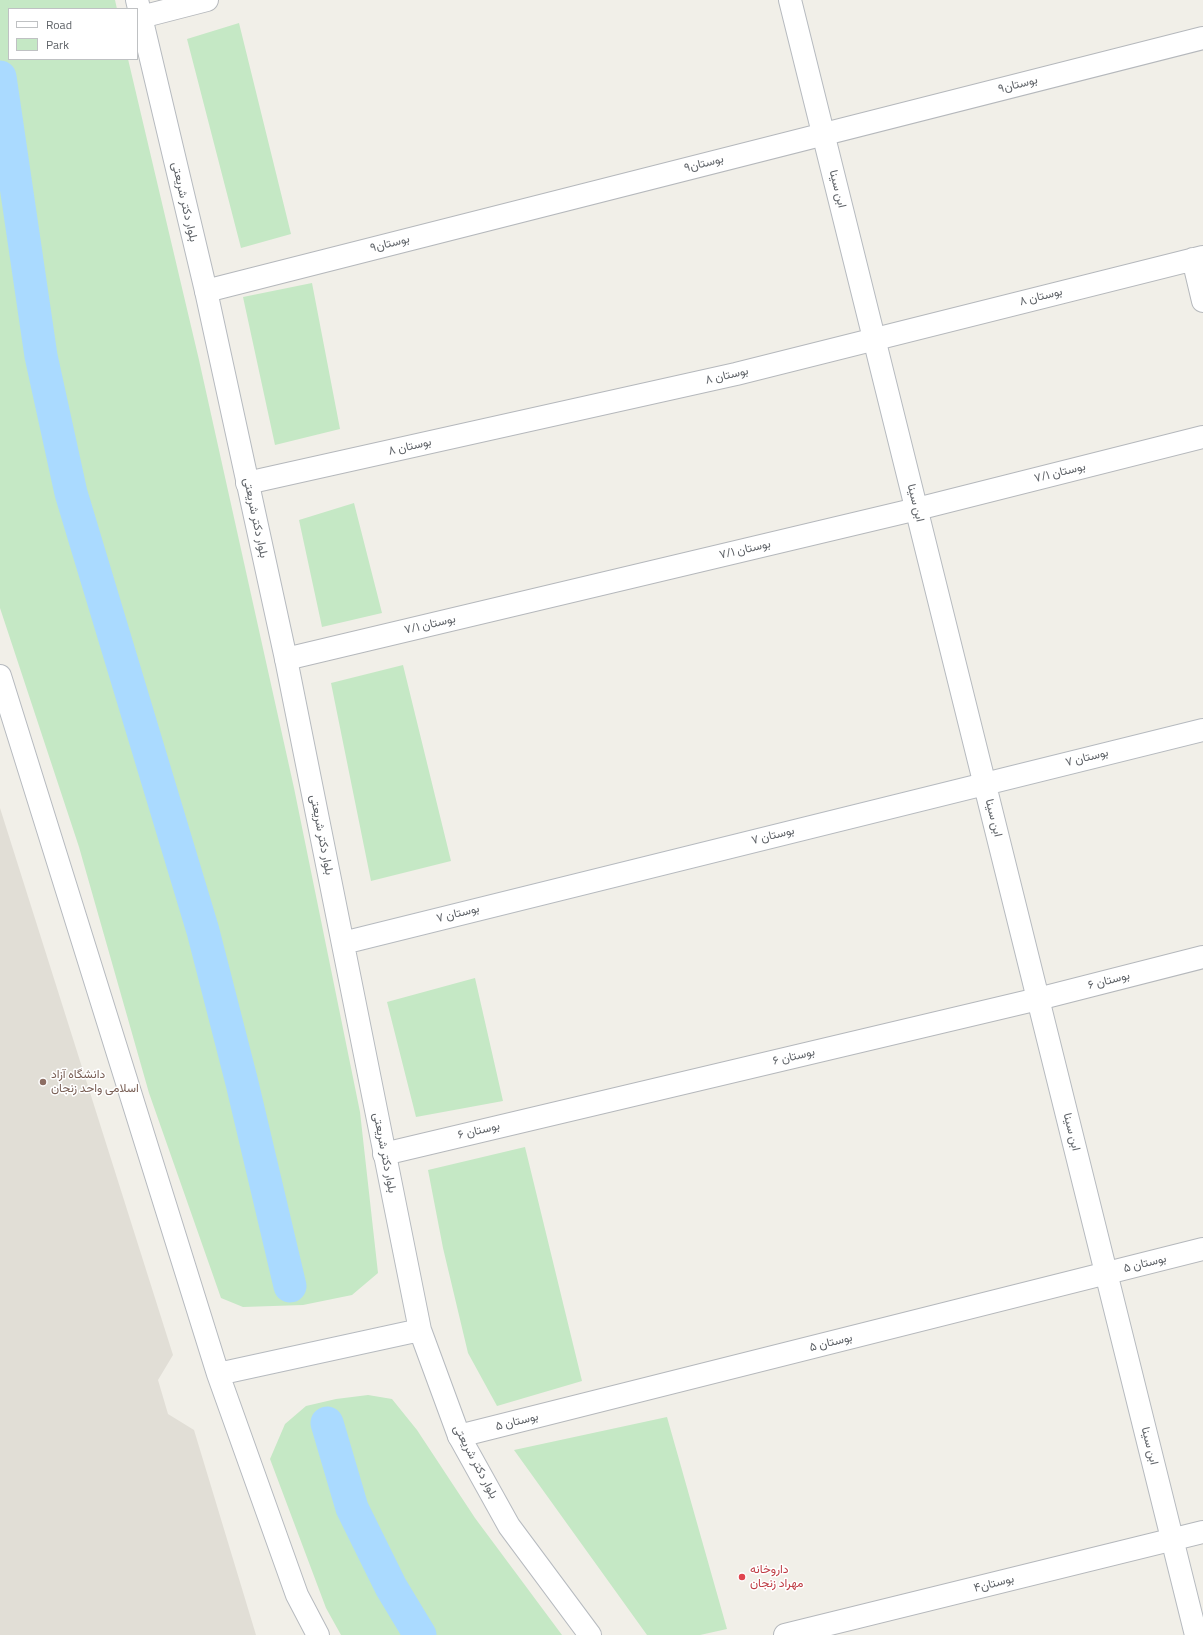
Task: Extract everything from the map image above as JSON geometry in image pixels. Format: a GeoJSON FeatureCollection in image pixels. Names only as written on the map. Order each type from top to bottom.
{"type":"FeatureCollection","features":[{"type":"Feature","properties":{"kind":"street"},"geometry":{"type":"LineString","coordinates":[[139,8],[207,0]]}},
{"type":"Feature","properties":{"kind":"street","name":"ابن سینا"},"geometry":{"type":"LineString","coordinates":[[790,0],[1196,1635]]}},
{"type":"Feature","properties":{"kind":"street","name":"بلوار دکتر شریعتی"},"geometry":{"type":"LineString","coordinates":[[139,8],[206,291],[286,659],[420,1330],[460,1436],[509,1526],[590,1635]]}},
{"type":"Feature","properties":{"kind":"street","name":"بوستان۹"},"geometry":{"type":"LineString","coordinates":[[206,291],[1203,38]]}},
{"type":"Feature","properties":{"kind":"street"},"geometry":{"type":"LineString","coordinates":[[1198,258],[1203,301]]}},
{"type":"Feature","properties":{"kind":"street","name":"بوستان ۸"},"geometry":{"type":"LineString","coordinates":[[247,483],[736,374],[1198,258]]}},
{"type":"Feature","properties":{"kind":"street","name":"بوستان ۷/۱"},"geometry":{"type":"LineString","coordinates":[[286,659],[917,509],[1203,437]]}},
{"type":"Feature","properties":{"kind":"street"},"geometry":{"type":"LineString","coordinates":[[0,676],[218,1374],[297,1595],[318,1635]]}},
{"type":"Feature","properties":{"kind":"street","name":"بوستان ۷"},"geometry":{"type":"LineString","coordinates":[[343,943],[1203,730]]}},
{"type":"Feature","properties":{"kind":"street","name":"بوستان ۶"},"geometry":{"type":"LineString","coordinates":[[384,1154],[1038,999],[1203,957]]}},
{"type":"Feature","properties":{"kind":"street","name":"بوستان ۵"},"geometry":{"type":"LineString","coordinates":[[460,1436],[1203,1249]]}},
{"type":"Feature","properties":{"kind":"street"},"geometry":{"type":"LineString","coordinates":[[218,1374],[420,1330]]}},
{"type":"Feature","properties":{"kind":"street","name":"بوستان۴"},"geometry":{"type":"LineString","coordinates":[[785,1635],[1203,1532]]}},
{"type":"Feature","properties":{"kind":"shaded area","name":"دانشگاه آزاد اسلامی واحد زنجان"},"geometry":{"type":"Polygon","coordinates":[[[0,808],[173,1355],[158,1380],[168,1414],[194,1430],[256,1635],[0,1635],[0,808]]]}},
{"type":"Feature","properties":{"kind":"green space"},"geometry":{"type":"Polygon","coordinates":[[[0,0],[115,0],[117,8],[8,8],[8,60],[128,60],[199,360],[294,788],[360,1112],[378,1273],[352,1295],[303,1305],[243,1307],[221,1298],[149,1093],[79,847],[0,608],[0,0]]]}},
{"type":"Feature","properties":{"kind":"green space"},"geometry":{"type":"Polygon","coordinates":[[[239,23],[291,234],[241,248],[187,39],[239,23]]]}},
{"type":"Feature","properties":{"kind":"green space"},"geometry":{"type":"Polygon","coordinates":[[[312,283],[340,429],[275,445],[243,297],[312,283]]]}},
{"type":"Feature","properties":{"kind":"green space"},"geometry":{"type":"Polygon","coordinates":[[[354,503],[382,613],[322,627],[299,520],[354,503]]]}},
{"type":"Feature","properties":{"kind":"green space"},"geometry":{"type":"Polygon","coordinates":[[[403,665],[451,861],[371,881],[331,683],[403,665]]]}},
{"type":"Feature","properties":{"kind":"green space"},"geometry":{"type":"Polygon","coordinates":[[[475,978],[503,1101],[416,1117],[387,1002],[475,978]]]}},
{"type":"Feature","properties":{"kind":"green space"},"geometry":{"type":"Polygon","coordinates":[[[525,1147],[582,1381],[497,1406],[468,1353],[443,1248],[428,1170],[525,1147]]]}},
{"type":"Feature","properties":{"kind":"green space"},"geometry":{"type":"Polygon","coordinates":[[[368,1395],[392,1399],[417,1430],[475,1518],[562,1635],[341,1635],[326,1608],[270,1459],[285,1424],[306,1406],[336,1399],[368,1395]]]}},
{"type":"Feature","properties":{"kind":"green space"},"geometry":{"type":"Polygon","coordinates":[[[667,1417],[727,1629],[700,1635],[647,1635],[514,1450],[667,1417]]]}},
{"type":"Feature","properties":{"kind":"waterway"},"geometry":{"type":"LineString","coordinates":[[0,77],[41,356],[71,493],[203,931],[242,1083],[290,1286]]}},
{"type":"Feature","properties":{"kind":"waterway"},"geometry":{"type":"LineString","coordinates":[[327,1423],[352,1508],[391,1587],[420,1635]]}},
{"type":"Feature","properties":{"kind":"place","name":"دانشگاه آزاد اسلامی واحد زنجان"},"geometry":{"type":"Point","coordinates":[43,1082]}},
{"type":"Feature","properties":{"kind":"place","name":"داروخانه مهراد زنجان"},"geometry":{"type":"Point","coordinates":[742,1577]}}]}
